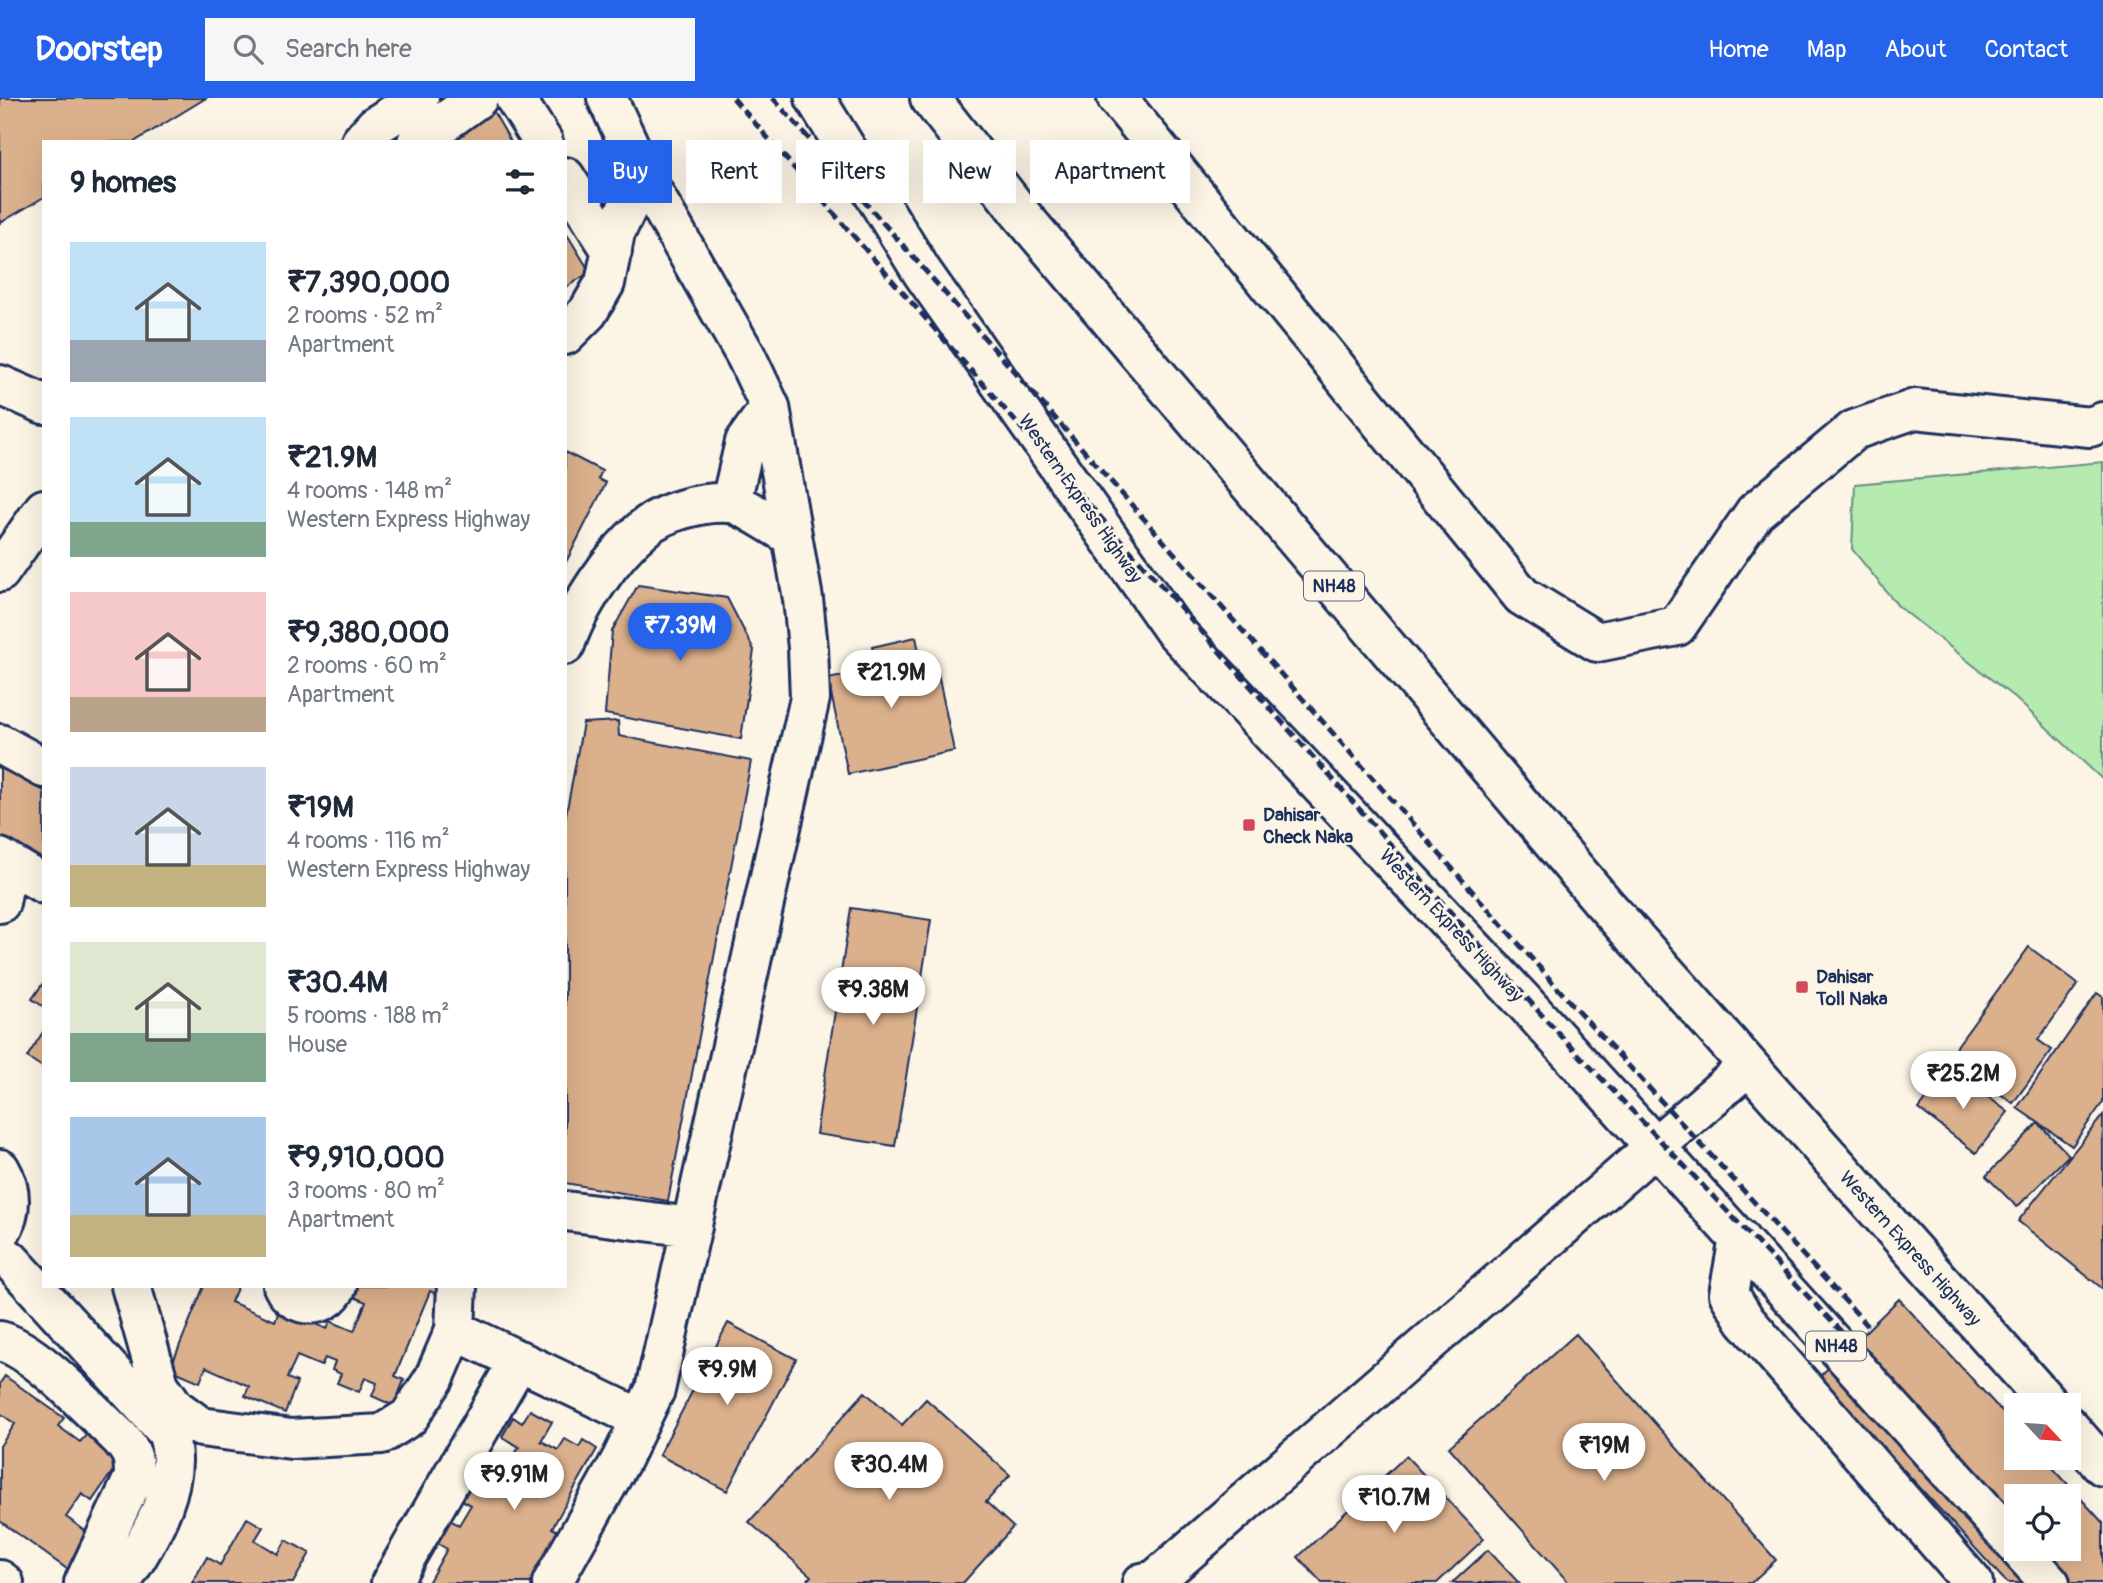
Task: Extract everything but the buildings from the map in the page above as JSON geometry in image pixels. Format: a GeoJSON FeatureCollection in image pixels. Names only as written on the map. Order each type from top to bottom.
{"type":"FeatureCollection","features":[{"type":"Feature","properties":{"kind":"main road"},"geometry":{"type":"LineString","coordinates":[[363,140],[375,126],[419,98]]}},
{"type":"Feature","properties":{"kind":"main road"},"geometry":{"type":"LineString","coordinates":[[420,140],[478,98]]}},
{"type":"Feature","properties":{"kind":"main road"},"geometry":{"type":"LineString","coordinates":[[516,98],[542,140]]}},
{"type":"Feature","properties":{"kind":"main road"},"geometry":{"type":"LineString","coordinates":[[607,98],[627,140]]}},
{"type":"Feature","properties":{"kind":"main road","name":"Western Express Highway"},"geometry":{"type":"LineString","coordinates":[[930,98],[1020,213],[1603,902],[2039,1393]]}},
{"type":"Feature","properties":{"kind":"main road"},"geometry":{"type":"LineString","coordinates":[[1117,98],[1522,596],[1597,642],[1676,626],[1755,512],[1854,430],[1915,410],[2090,427],[2103,422]]}},
{"type":"Feature","properties":{"kind":"main road","name":"Western Express Highway"},"geometry":{"type":"LineString","coordinates":[[815,99],[922,272],[1173,629],[1524,1002],[2004,1531]]}},
{"type":"Feature","properties":{"kind":"main road"},"geometry":{"type":"LineString","coordinates":[[567,180],[612,251]]}},
{"type":"Feature","properties":{"kind":"main road"},"geometry":{"type":"LineString","coordinates":[[567,333],[596,301],[605,283],[615,233],[629,203]]}},
{"type":"Feature","properties":{"kind":"main road"},"geometry":{"type":"LineString","coordinates":[[551,1583],[621,1460],[655,1390],[810,698],[803,599],[770,407],[746,356],[659,203]]}},
{"type":"Feature","properties":{"kind":"main road"},"geometry":{"type":"LineString","coordinates":[[0,385],[42,403]]}},
{"type":"Feature","properties":{"kind":"main road"},"geometry":{"type":"LineString","coordinates":[[732,502],[745,442],[770,407]]}},
{"type":"Feature","properties":{"kind":"main road"},"geometry":{"type":"LineString","coordinates":[[567,640],[580,608],[614,559],[644,528],[681,508],[732,502],[791,536]]}},
{"type":"Feature","properties":{"kind":"main road"},"geometry":{"type":"LineString","coordinates":[[0,572],[42,512]]}},
{"type":"Feature","properties":{"kind":"main road"},"geometry":{"type":"LineString","coordinates":[[0,744],[42,767]]}},
{"type":"Feature","properties":{"kind":"main road"},"geometry":{"type":"LineString","coordinates":[[0,858],[42,883]]}},
{"type":"Feature","properties":{"kind":"main road"},"geometry":{"type":"LineString","coordinates":[[0,874],[4,882],[0,903]]}},
{"type":"Feature","properties":{"kind":"main road"},"geometry":{"type":"LineString","coordinates":[[1151,1582],[1748,1066]]}},
{"type":"Feature","properties":{"kind":"main road"},"geometry":{"type":"LineString","coordinates":[[0,1169],[10,1194],[7,1222],[0,1233]]}},
{"type":"Feature","properties":{"kind":"main road"},"geometry":{"type":"LineString","coordinates":[[567,1210],[692,1227]]}},
{"type":"Feature","properties":{"kind":"main road"},"geometry":{"type":"LineString","coordinates":[[1739,1238],[1729,1294],[1745,1320],[1973,1583]]}},
{"type":"Feature","properties":{"kind":"main road"},"geometry":{"type":"LineString","coordinates":[[0,1253],[167,1432],[171,1443],[172,1473],[142,1579]]}},
{"type":"Feature","properties":{"kind":"main road"},"geometry":{"type":"LineString","coordinates":[[132,1288],[159,1385],[175,1408],[201,1427],[291,1439],[382,1434],[409,1418],[434,1379],[455,1330],[457,1288]]}},
{"type":"Feature","properties":{"kind":"main road"},"geometry":{"type":"LineString","coordinates":[[284,1288],[293,1299],[311,1304],[321,1303],[329,1298],[336,1288]]}},
{"type":"Feature","properties":{"kind":"main road"},"geometry":{"type":"LineString","coordinates":[[455,1330],[640,1419]]}},
{"type":"Feature","properties":{"kind":"main road"},"geometry":{"type":"LineString","coordinates":[[0,1341],[15,1346],[41,1365],[132,1451],[134,1477],[84,1583]]}},
{"type":"Feature","properties":{"kind":"main road"},"geometry":{"type":"LineString","coordinates":[[391,1583],[519,1360]]}},
{"type":"Feature","properties":{"kind":"main road"},"geometry":{"type":"LineString","coordinates":[[2081,1440],[2103,1465]]}},
{"type":"Feature","properties":{"kind":"main road","name":"Western Express Highway"},"geometry":{"type":"LineString","coordinates":[[2030,1561],[2050,1583]]}},
{"type":"Feature","properties":{"kind":"green space"},"geometry":{"type":"Polygon","coordinates":[[[2103,462],[2103,780],[2015,698],[1898,606],[1852,549],[1855,484],[2103,462]]]}},
{"type":"Feature","properties":{"kind":"railway"},"geometry":{"type":"LineString","coordinates":[[733,98],[1548,1022],[1853,1344]]}},
{"type":"Feature","properties":{"kind":"railway"},"geometry":{"type":"LineString","coordinates":[[773,98],[1570,1002],[1869,1327]]}},
{"type":"Feature","properties":{"kind":"place","name":"Dahisar Check Naka"},"geometry":{"type":"Point","coordinates":[1249,825]}},
{"type":"Feature","properties":{"kind":"place","name":"Dahisar Toll Naka"},"geometry":{"type":"Point","coordinates":[1802,987]}}]}
